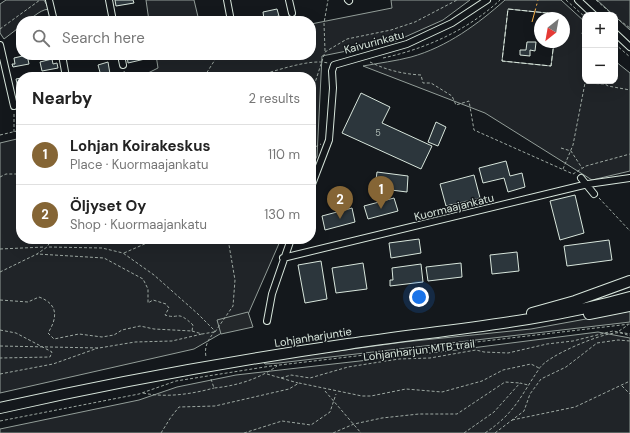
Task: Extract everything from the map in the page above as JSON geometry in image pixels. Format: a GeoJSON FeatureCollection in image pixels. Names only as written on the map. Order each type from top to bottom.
{"type":"FeatureCollection","features":[{"type":"Feature","properties":{"kind":"highway"},"geometry":{"type":"LineString","coordinates":[[438,332],[538,312],[598,294],[630,281]]}},
{"type":"Feature","properties":{"kind":"highway","name":"Lohjanharjuntie"},"geometry":{"type":"LineString","coordinates":[[0,408],[99,386],[265,357],[548,316],[630,297]]}},
{"type":"Feature","properties":{"kind":"highway"},"geometry":{"type":"LineString","coordinates":[[486,326],[542,322],[630,306]]}},
{"type":"Feature","properties":{"kind":"street"},"geometry":{"type":"LineString","coordinates":[[49,0],[53,16]]}},
{"type":"Feature","properties":{"kind":"street"},"geometry":{"type":"LineString","coordinates":[[109,0],[112,16]]}},
{"type":"Feature","properties":{"kind":"street"},"geometry":{"type":"LineString","coordinates":[[227,0],[230,16]]}},
{"type":"Feature","properties":{"kind":"street"},"geometry":{"type":"LineString","coordinates":[[289,0],[292,13]]}},
{"type":"Feature","properties":{"kind":"street","name":"Kaivurinkatu"},"geometry":{"type":"LineString","coordinates":[[316,174],[329,140],[333,88],[332,71],[334,65],[407,44],[452,23],[471,12],[487,0]]}},
{"type":"Feature","properties":{"kind":"street"},"geometry":{"type":"LineString","coordinates":[[578,0],[591,12]]}},
{"type":"Feature","properties":{"kind":"street"},"geometry":{"type":"LineString","coordinates":[[618,36],[630,47]]}},
{"type":"Feature","properties":{"kind":"street"},"geometry":{"type":"LineString","coordinates":[[0,45],[14,106]]}},
{"type":"Feature","properties":{"kind":"street"},"geometry":{"type":"LineString","coordinates":[[63,60],[65,72]]}},
{"type":"Feature","properties":{"kind":"street"},"geometry":{"type":"LineString","coordinates":[[122,60],[123,64]]}},
{"type":"Feature","properties":{"kind":"street"},"geometry":{"type":"LineString","coordinates":[[581,178],[588,184],[594,194]]}},
{"type":"Feature","properties":{"kind":"street","name":"Kuormaajankatu"},"geometry":{"type":"LineString","coordinates":[[283,258],[588,184],[630,178]]}},
{"type":"Feature","properties":{"kind":"street"},"geometry":{"type":"LineString","coordinates":[[267,321],[272,294],[288,244]]}},
{"type":"Feature","properties":{"kind":"path"},"geometry":{"type":"LineString","coordinates":[[18,16],[40,0]]}},
{"type":"Feature","properties":{"kind":"path"},"geometry":{"type":"LineString","coordinates":[[316,81],[325,52],[324,23],[328,0]]}},
{"type":"Feature","properties":{"kind":"path"},"geometry":{"type":"LineString","coordinates":[[325,52],[348,39],[391,30],[415,22],[457,0]]}},
{"type":"Feature","properties":{"kind":"path"},"geometry":{"type":"LineString","coordinates":[[566,0],[582,14]]}},
{"type":"Feature","properties":{"kind":"path"},"geometry":{"type":"LineString","coordinates":[[596,0],[610,12]]}},
{"type":"Feature","properties":{"kind":"path"},"geometry":{"type":"LineString","coordinates":[[0,29],[16,17]]}},
{"type":"Feature","properties":{"kind":"path"},"geometry":{"type":"LineString","coordinates":[[618,19],[630,28]]}},
{"type":"Feature","properties":{"kind":"path"},"geometry":{"type":"LineString","coordinates":[[618,47],[630,57]]}},
{"type":"Feature","properties":{"kind":"path"},"geometry":{"type":"LineString","coordinates":[[207,72],[215,60]]}},
{"type":"Feature","properties":{"kind":"path"},"geometry":{"type":"LineString","coordinates":[[368,61],[384,69],[405,74],[421,75],[423,83],[431,84],[452,96],[456,105],[469,102],[474,130],[574,174],[582,168],[630,154]]}},
{"type":"Feature","properties":{"kind":"path"},"geometry":{"type":"LineString","coordinates":[[275,72],[323,62],[334,65]]}},
{"type":"Feature","properties":{"kind":"path"},"geometry":{"type":"LineString","coordinates":[[563,169],[571,151],[585,83],[605,84],[608,86],[630,90]]}},
{"type":"Feature","properties":{"kind":"path"},"geometry":{"type":"LineString","coordinates":[[0,135],[14,132],[14,106]]}},
{"type":"Feature","properties":{"kind":"path"},"geometry":{"type":"LineString","coordinates":[[316,146],[329,140]]}},
{"type":"Feature","properties":{"kind":"path"},"geometry":{"type":"LineString","coordinates":[[560,148],[571,151],[582,168]]}},
{"type":"Feature","properties":{"kind":"path"},"geometry":{"type":"LineString","coordinates":[[0,177],[6,174],[16,174]]}},
{"type":"Feature","properties":{"kind":"path"},"geometry":{"type":"LineString","coordinates":[[594,194],[630,231]]}},
{"type":"Feature","properties":{"kind":"path"},"geometry":{"type":"LineString","coordinates":[[0,272],[37,254],[49,244]]}},
{"type":"Feature","properties":{"kind":"path"},"geometry":{"type":"LineString","coordinates":[[124,253],[145,244]]}},
{"type":"Feature","properties":{"kind":"path"},"geometry":{"type":"LineString","coordinates":[[206,357],[204,350],[207,342],[232,306],[235,280],[229,244]]}},
{"type":"Feature","properties":{"kind":"path"},"geometry":{"type":"LineString","coordinates":[[0,249],[47,247],[102,248],[124,253],[154,275],[198,314],[215,332]]}},
{"type":"Feature","properties":{"kind":"path"},"geometry":{"type":"LineString","coordinates":[[37,254],[104,258],[143,279],[148,289],[148,302],[154,300],[166,304],[169,308],[165,315],[170,317],[177,315],[183,316],[193,325],[192,331]]}},
{"type":"Feature","properties":{"kind":"path"},"geometry":{"type":"LineString","coordinates":[[0,300],[28,302],[39,297],[49,301],[55,311],[54,324],[48,333],[54,339],[79,334],[102,337],[114,335],[122,330],[140,326],[154,329],[192,331],[202,334]]}},
{"type":"Feature","properties":{"kind":"path"},"geometry":{"type":"LineString","coordinates":[[485,433],[505,419],[539,368],[575,346],[617,332],[629,324]]}},
{"type":"Feature","properties":{"kind":"path"},"geometry":{"type":"LineString","coordinates":[[0,421],[143,392],[176,381],[277,366],[629,324]]}},
{"type":"Feature","properties":{"kind":"path"},"geometry":{"type":"LineString","coordinates":[[0,330],[16,333],[52,352],[50,357],[0,358]]}},
{"type":"Feature","properties":{"kind":"path","name":"Lohjanharjun MTB trail"},"geometry":{"type":"LineString","coordinates":[[281,378],[291,375],[310,378],[348,367],[399,359],[430,358],[476,350],[484,352],[508,353],[547,344],[573,341],[612,331],[617,332]]}},
{"type":"Feature","properties":{"kind":"path"},"geometry":{"type":"LineString","coordinates":[[0,374],[53,364],[99,348],[135,342],[172,341],[215,332]]}},
{"type":"Feature","properties":{"kind":"path"},"geometry":{"type":"LineString","coordinates":[[617,332],[630,335]]}},
{"type":"Feature","properties":{"kind":"path"},"geometry":{"type":"LineString","coordinates":[[495,433],[524,411],[530,394],[541,379],[566,367],[597,343],[618,340],[630,341]]}},
{"type":"Feature","properties":{"kind":"path"},"geometry":{"type":"LineString","coordinates":[[0,346],[99,348]]}},
{"type":"Feature","properties":{"kind":"path"},"geometry":{"type":"LineString","coordinates":[[214,388],[211,379],[214,388],[226,386],[265,374],[298,383],[362,396],[371,396],[406,389],[442,392],[482,381],[503,370],[531,364],[539,368]]}},
{"type":"Feature","properties":{"kind":"path"},"geometry":{"type":"LineString","coordinates":[[143,392],[162,395],[183,394],[226,387],[265,374],[277,366]]}},
{"type":"Feature","properties":{"kind":"path"},"geometry":{"type":"LineString","coordinates":[[511,420],[575,408],[630,381]]}},
{"type":"Feature","properties":{"kind":"path"},"geometry":{"type":"LineString","coordinates":[[333,433],[354,424],[419,414],[456,414],[505,382],[529,385]]}},
{"type":"Feature","properties":{"kind":"path"},"geometry":{"type":"LineString","coordinates":[[162,433],[171,417],[179,407],[225,405],[289,389],[298,383]]}},
{"type":"Feature","properties":{"kind":"path"},"geometry":{"type":"LineString","coordinates":[[464,433],[494,412],[520,384]]}},
{"type":"Feature","properties":{"kind":"path"},"geometry":{"type":"LineString","coordinates":[[621,386],[630,394]]}},
{"type":"Feature","properties":{"kind":"path"},"geometry":{"type":"LineString","coordinates":[[325,391],[333,403],[361,433]]}},
{"type":"Feature","properties":{"kind":"path"},"geometry":{"type":"LineString","coordinates":[[244,433],[282,421],[311,425],[330,412],[336,394]]}},
{"type":"Feature","properties":{"kind":"shaded area"},"geometry":{"type":"Polygon","coordinates":[[[6,0],[44,0],[49,9],[41,11],[34,16],[16,16],[16,30],[4,39],[0,33],[0,4],[6,0]]]}},
{"type":"Feature","properties":{"kind":"shaded area"},"geometry":{"type":"Polygon","coordinates":[[[146,0],[194,0],[198,16],[148,16],[146,0]]]}},
{"type":"Feature","properties":{"kind":"shaded area"},"geometry":{"type":"Polygon","coordinates":[[[391,0],[470,0],[443,20],[396,41],[322,56],[316,158],[316,72],[150,72],[158,68],[157,60],[316,60],[316,23],[392,8],[391,0]]]}},
{"type":"Feature","properties":{"kind":"shaded area"},"geometry":{"type":"Polygon","coordinates":[[[505,0],[561,0],[582,19],[582,84],[618,84],[618,63],[630,73],[630,171],[592,180],[485,113],[363,66],[393,61],[424,53],[449,41],[473,26],[505,0]]]}},
{"type":"Feature","properties":{"kind":"shaded area"},"geometry":{"type":"Polygon","coordinates":[[[597,0],[630,0],[630,30],[618,19],[618,12],[610,12],[597,0]]]}},
{"type":"Feature","properties":{"kind":"shaded area"},"geometry":{"type":"Polygon","coordinates":[[[16,139],[16,244],[279,244],[246,319],[194,349],[0,393],[0,143],[16,139]]]}},
{"type":"Feature","properties":{"kind":"shaded area"},"geometry":{"type":"Polygon","coordinates":[[[630,311],[630,322],[279,363],[265,364],[263,361],[404,342],[531,329],[630,311]]]}},
{"type":"Feature","properties":{"kind":"shaded area"},"geometry":{"type":"Polygon","coordinates":[[[248,312],[253,327],[221,334],[217,320],[248,312]]]}},
{"type":"Feature","properties":{"kind":"shaded area"},"geometry":{"type":"Polygon","coordinates":[[[598,332],[630,338],[630,433],[0,433],[0,429],[139,400],[177,387],[236,375],[598,332]]]}},
{"type":"Feature","properties":{"kind":"building"},"geometry":{"type":"Polygon","coordinates":[[[115,0],[133,0],[134,3],[116,6],[115,0]]]}},
{"type":"Feature","properties":{"kind":"building"},"geometry":{"type":"Polygon","coordinates":[[[277,9],[279,16],[264,16],[263,12],[277,9]]]}},
{"type":"Feature","properties":{"kind":"building"},"geometry":{"type":"Polygon","coordinates":[[[527,42],[534,42],[535,51],[530,50],[530,56],[520,55],[520,50],[526,50],[527,42]]]}},
{"type":"Feature","properties":{"kind":"building"},"geometry":{"type":"Polygon","coordinates":[[[14,58],[16,58],[16,60],[28,60],[29,64],[13,67],[12,64],[15,64],[14,58]]]}},
{"type":"Feature","properties":{"kind":"building"},"geometry":{"type":"Polygon","coordinates":[[[52,60],[53,64],[57,63],[58,68],[42,71],[40,62],[52,60]]]}},
{"type":"Feature","properties":{"kind":"building"},"geometry":{"type":"Polygon","coordinates":[[[128,60],[141,60],[128,63],[128,60]]]}},
{"type":"Feature","properties":{"kind":"building"},"geometry":{"type":"Polygon","coordinates":[[[108,62],[110,72],[100,72],[98,65],[108,62]]]}},
{"type":"Feature","properties":{"kind":"building"},"geometry":{"type":"Polygon","coordinates":[[[361,93],[390,107],[382,123],[432,146],[421,169],[342,133],[361,93]]]}},
{"type":"Feature","properties":{"kind":"building"},"geometry":{"type":"Polygon","coordinates":[[[436,122],[446,127],[438,146],[428,142],[436,122]]]}},
{"type":"Feature","properties":{"kind":"building"},"geometry":{"type":"Polygon","coordinates":[[[506,161],[510,176],[522,173],[525,187],[508,192],[504,178],[483,183],[479,168],[506,161]]]}},
{"type":"Feature","properties":{"kind":"building"},"geometry":{"type":"Polygon","coordinates":[[[377,172],[408,176],[407,192],[375,188],[377,172]]]}},
{"type":"Feature","properties":{"kind":"building"},"geometry":{"type":"Polygon","coordinates":[[[474,175],[480,198],[446,206],[440,184],[474,175]]]}},
{"type":"Feature","properties":{"kind":"building"},"geometry":{"type":"Polygon","coordinates":[[[575,195],[584,233],[560,240],[550,201],[575,195]]]}},
{"type":"Feature","properties":{"kind":"building"},"geometry":{"type":"Polygon","coordinates":[[[394,198],[398,211],[368,219],[364,206],[394,198]]]}},
{"type":"Feature","properties":{"kind":"building"},"geometry":{"type":"Polygon","coordinates":[[[352,208],[355,222],[325,230],[322,216],[352,208]]]}},
{"type":"Feature","properties":{"kind":"building"},"geometry":{"type":"Polygon","coordinates":[[[419,239],[421,253],[391,258],[389,243],[419,239]]]}},
{"type":"Feature","properties":{"kind":"building"},"geometry":{"type":"Polygon","coordinates":[[[609,240],[612,260],[567,266],[564,246],[609,240]]]}},
{"type":"Feature","properties":{"kind":"building"},"geometry":{"type":"Polygon","coordinates":[[[517,252],[519,271],[492,274],[490,255],[517,252]]]}},
{"type":"Feature","properties":{"kind":"building"},"geometry":{"type":"Polygon","coordinates":[[[321,261],[327,299],[305,303],[298,265],[321,261]]]}},
{"type":"Feature","properties":{"kind":"building"},"geometry":{"type":"Polygon","coordinates":[[[363,263],[367,289],[336,293],[332,268],[363,263]]]}},
{"type":"Feature","properties":{"kind":"building"},"geometry":{"type":"Polygon","coordinates":[[[461,263],[462,277],[428,281],[426,267],[461,263]]]}},
{"type":"Feature","properties":{"kind":"building"},"geometry":{"type":"Polygon","coordinates":[[[421,264],[423,282],[390,286],[390,280],[393,280],[392,268],[421,264]]]}},
{"type":"Feature","properties":{"kind":"fence"},"geometry":{"type":"LineString","coordinates":[[537,12],[508,9],[502,61],[551,66],[553,48]]}},
{"type":"Feature","properties":{"kind":"power"},"geometry":{"type":"LineString","coordinates":[[532,22],[538,0]]}},
{"type":"Feature","properties":{"kind":"place","name":"Lohjan Koirakeskus"},"geometry":{"type":"Point","coordinates":[381,209]}},
{"type":"Feature","properties":{"kind":"place","name":"Öljyset Oy"},"geometry":{"type":"Point","coordinates":[340,219]}}]}
